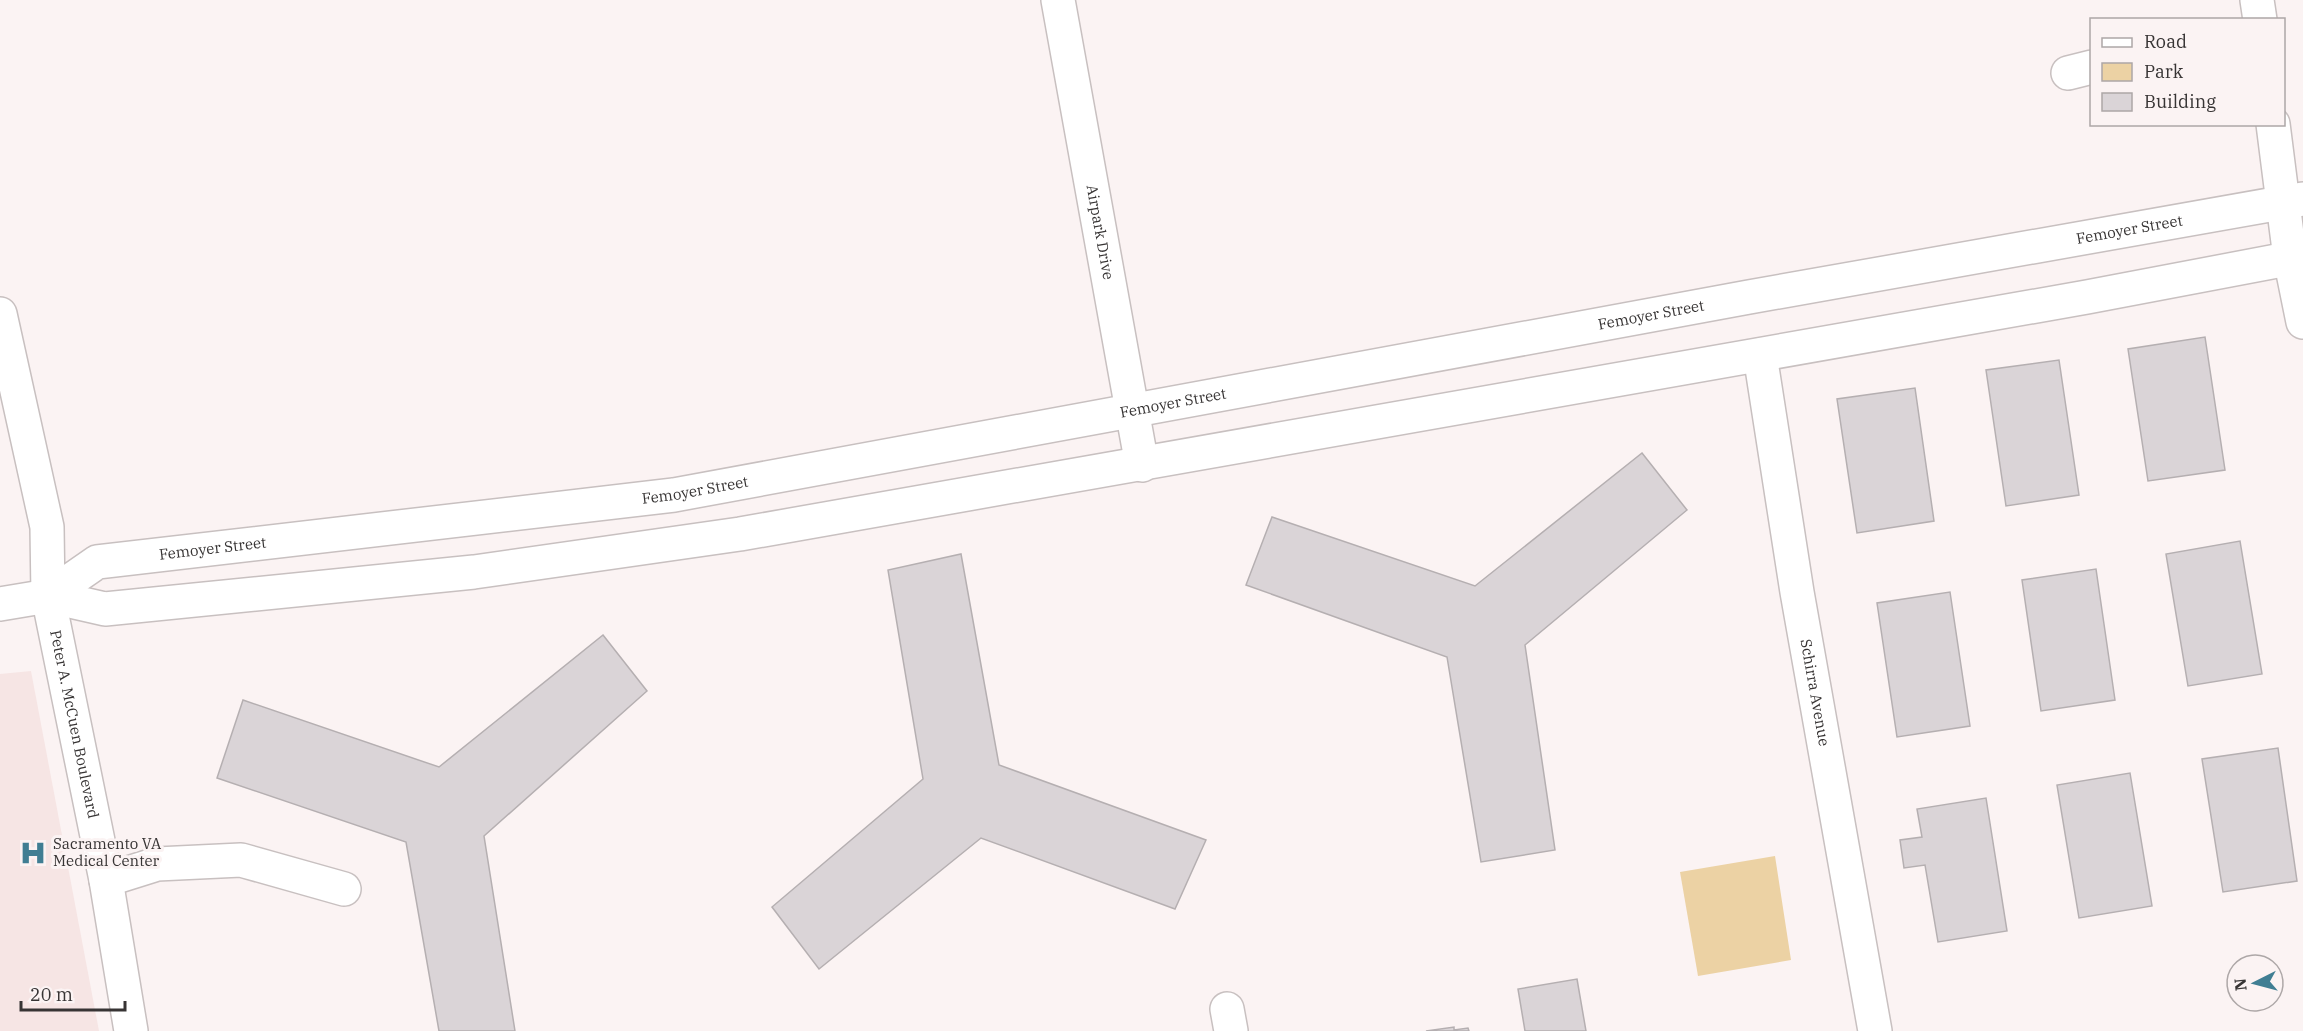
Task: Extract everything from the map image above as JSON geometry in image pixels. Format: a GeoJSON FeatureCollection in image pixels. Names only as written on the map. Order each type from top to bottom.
{"type":"FeatureCollection","features":[{"type":"Feature","properties":{"kind":"street","name":"Airpark Drive"},"geometry":{"type":"LineString","coordinates":[[1058,0],[1142,465]]}},
{"type":"Feature","properties":{"kind":"street"},"geometry":{"type":"LineString","coordinates":[[2274,126],[2293,201],[2303,322]]}},
{"type":"Feature","properties":{"kind":"street","name":"Femoyer Street"},"geometry":{"type":"LineString","coordinates":[[48,596],[97,562],[674,495],[1772,292],[2293,201]]}},
{"type":"Feature","properties":{"kind":"street","name":"Femoyer Street"},"geometry":{"type":"LineString","coordinates":[[0,604],[48,596],[105,609],[474,572],[740,534],[2087,297],[2297,257]]}},
{"type":"Feature","properties":{"kind":"street","name":"Peter A. McCuen Boulevard"},"geometry":{"type":"LineString","coordinates":[[0,314],[47,527],[48,596],[106,880],[131,1031]]}},
{"type":"Feature","properties":{"kind":"street","name":"Schirra Avenue"},"geometry":{"type":"LineString","coordinates":[[1760,355],[1797,592],[1875,1031]]}},
{"type":"Feature","properties":{"kind":"street"},"geometry":{"type":"LineString","coordinates":[[106,880],[157,864],[241,860],[344,889]]}},
{"type":"Feature","properties":{"kind":"shaded area","name":"Sacramento VA Medical Center"},"geometry":{"type":"Polygon","coordinates":[[[31,671],[99,1031],[0,1031],[0,674],[31,671]]]}},
{"type":"Feature","properties":{"kind":"green space"},"geometry":{"type":"Polygon","coordinates":[[[1775,856],[1791,960],[1698,976],[1680,872],[1775,856]]]}},
{"type":"Feature","properties":{"kind":"building"},"geometry":{"type":"Polygon","coordinates":[[[2205,337],[2225,470],[2148,481],[2128,349],[2205,337]]]}},
{"type":"Feature","properties":{"kind":"building"},"geometry":{"type":"Polygon","coordinates":[[[2059,360],[2079,495],[2006,506],[1986,370],[2059,360]]]}},
{"type":"Feature","properties":{"kind":"building"},"geometry":{"type":"Polygon","coordinates":[[[1915,388],[1934,521],[1857,533],[1837,399],[1915,388]]]}},
{"type":"Feature","properties":{"kind":"building"},"geometry":{"type":"Polygon","coordinates":[[[1642,453],[1687,510],[1525,645],[1555,850],[1481,862],[1447,657],[1246,585],[1272,517],[1475,586],[1642,453]]]}},
{"type":"Feature","properties":{"kind":"building"},"geometry":{"type":"Polygon","coordinates":[[[2240,541],[2262,674],[2188,686],[2166,554],[2240,541]]]}},
{"type":"Feature","properties":{"kind":"building"},"geometry":{"type":"Polygon","coordinates":[[[961,554],[999,765],[1206,840],[1175,909],[981,838],[819,969],[772,907],[923,779],[888,570],[961,554]]]}},
{"type":"Feature","properties":{"kind":"building"},"geometry":{"type":"Polygon","coordinates":[[[2096,569],[2115,700],[2041,711],[2022,580],[2096,569]]]}},
{"type":"Feature","properties":{"kind":"building"},"geometry":{"type":"Polygon","coordinates":[[[1950,592],[1970,726],[1897,737],[1877,603],[1950,592]]]}},
{"type":"Feature","properties":{"kind":"building"},"geometry":{"type":"Polygon","coordinates":[[[603,635],[647,691],[484,836],[515,1031],[439,1031],[406,842],[217,778],[243,700],[439,767],[603,635]]]}},
{"type":"Feature","properties":{"kind":"building"},"geometry":{"type":"Polygon","coordinates":[[[2278,748],[2297,881],[2223,892],[2202,759],[2278,748]]]}},
{"type":"Feature","properties":{"kind":"building"},"geometry":{"type":"Polygon","coordinates":[[[2130,773],[2152,906],[2079,918],[2057,785],[2130,773]]]}},
{"type":"Feature","properties":{"kind":"building"},"geometry":{"type":"Polygon","coordinates":[[[1986,798],[2007,931],[1938,942],[1925,865],[1904,868],[1900,840],[1922,837],[1917,809],[1986,798]]]}},
{"type":"Feature","properties":{"kind":"building"},"geometry":{"type":"Polygon","coordinates":[[[1577,979],[1586,1031],[1525,1031],[1518,989],[1577,979]]]}},
{"type":"Feature","properties":{"kind":"building"},"geometry":{"type":"Polygon","coordinates":[[[1454,1027],[1454,1030],[1468,1028],[1469,1031],[1426,1031],[1454,1027]]]}},
{"type":"Feature","properties":{"kind":"place","name":"Sacramento VA Medical Center"},"geometry":{"type":"Point","coordinates":[33,853]}}]}
